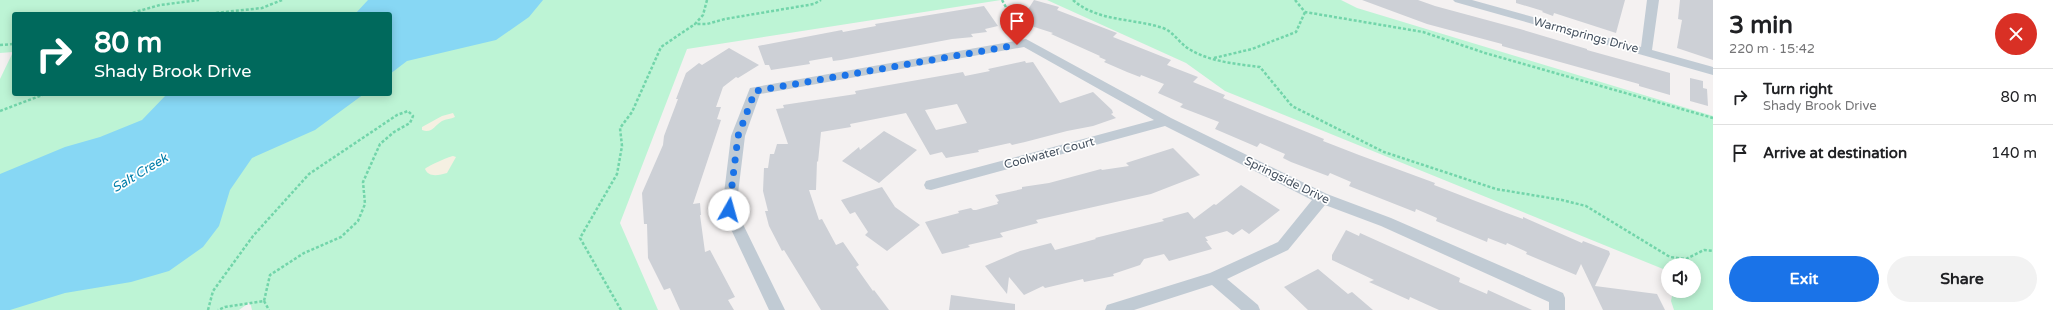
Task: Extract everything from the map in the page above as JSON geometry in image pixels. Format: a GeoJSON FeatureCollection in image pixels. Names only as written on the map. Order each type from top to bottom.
{"type":"FeatureCollection","features":[{"type":"Feature","properties":{"kind":"street","name":"Warmsprings Drive"},"geometry":{"type":"LineString","coordinates":[[1459,0],[1713,71]]}},
{"type":"Feature","properties":{"kind":"street"},"geometry":{"type":"LineString","coordinates":[[1646,52],[1653,0]]}},
{"type":"Feature","properties":{"kind":"street"},"geometry":{"type":"LineString","coordinates":[[777,310],[729,210],[738,136],[755,91],[1021,44]]}},
{"type":"Feature","properties":{"kind":"street","name":"Springside Drive"},"geometry":{"type":"LineString","coordinates":[[1021,44],[1166,121],[1322,198],[1386,222],[1557,304]]}},
{"type":"Feature","properties":{"kind":"street","name":"Coolwater Court"},"geometry":{"type":"LineString","coordinates":[[931,185],[1166,121]]}},
{"type":"Feature","properties":{"kind":"street"},"geometry":{"type":"LineString","coordinates":[[1113,310],[1215,278],[1283,246],[1322,198]]}},
{"type":"Feature","properties":{"kind":"street"},"geometry":{"type":"LineString","coordinates":[[1215,278],[1252,310]]}},
{"type":"Feature","properties":{"kind":"path"},"geometry":{"type":"LineString","coordinates":[[135,12],[160,5],[199,0]]}},
{"type":"Feature","properties":{"kind":"path"},"geometry":{"type":"LineString","coordinates":[[225,12],[262,8],[282,0]]}},
{"type":"Feature","properties":{"kind":"path"},"geometry":{"type":"LineString","coordinates":[[621,310],[580,238],[617,174],[622,146],[620,128],[632,112],[661,47],[695,24],[703,15],[707,0]]}},
{"type":"Feature","properties":{"kind":"path"},"geometry":{"type":"LineString","coordinates":[[695,24],[707,24],[725,19],[814,4],[821,0]]}},
{"type":"Feature","properties":{"kind":"path"},"geometry":{"type":"LineString","coordinates":[[1002,0],[1021,44]]}},
{"type":"Feature","properties":{"kind":"path"},"geometry":{"type":"LineString","coordinates":[[1072,0],[1085,10],[1164,29],[1189,49],[1213,59],[1232,64],[1260,67],[1292,106],[1384,152],[1496,189],[1562,200],[1586,206],[1670,257],[1686,259],[1704,250],[1713,251]]}},
{"type":"Feature","properties":{"kind":"path"},"geometry":{"type":"LineString","coordinates":[[1295,0],[1305,12],[1423,32],[1485,53],[1713,118]]}},
{"type":"Feature","properties":{"kind":"path"},"geometry":{"type":"LineString","coordinates":[[1213,59],[1252,49],[1296,32],[1305,12]]}},
{"type":"Feature","properties":{"kind":"path"},"geometry":{"type":"LineString","coordinates":[[0,45],[12,44]]}},
{"type":"Feature","properties":{"kind":"path"},"geometry":{"type":"LineString","coordinates":[[0,111],[41,96]]}},
{"type":"Feature","properties":{"kind":"path"},"geometry":{"type":"LineString","coordinates":[[208,310],[213,291],[253,236],[309,174],[397,115],[408,111],[413,116],[410,123],[394,132],[380,144],[363,182],[365,204],[358,221],[341,237],[304,254],[270,275],[264,301],[269,310]]}},
{"type":"Feature","properties":{"kind":"path"},"geometry":{"type":"LineString","coordinates":[[218,310],[225,307],[264,301]]}},
{"type":"Feature","properties":{"kind":"green space"},"geometry":{"type":"Polygon","coordinates":[[[0,0],[1001,0],[687,49],[620,223],[658,310],[252,310],[250,302],[239,310],[0,310],[0,79],[12,54],[12,96],[392,96],[392,12],[12,12],[12,52],[0,53],[0,0]]]}},
{"type":"Feature","properties":{"kind":"green space"},"geometry":{"type":"Polygon","coordinates":[[[1047,0],[1341,0],[1357,8],[1713,116],[1713,310],[1674,310],[1671,301],[1672,298],[1701,298],[1701,258],[1661,258],[1661,268],[1225,91],[1186,63],[1047,0]]]}},
{"type":"Feature","properties":{"kind":"sand"},"geometry":{"type":"Polygon","coordinates":[[[453,113],[455,117],[442,121],[431,130],[422,130],[422,127],[442,116],[453,113]]]}},
{"type":"Feature","properties":{"kind":"sand"},"geometry":{"type":"Polygon","coordinates":[[[453,156],[456,157],[447,173],[432,175],[425,169],[438,162],[453,156]]]}},
{"type":"Feature","properties":{"kind":"water"},"geometry":{"type":"Polygon","coordinates":[[[368,0],[543,0],[529,17],[496,40],[407,61],[392,72],[392,12],[357,12],[368,0]]]}},
{"type":"Feature","properties":{"kind":"water","name":"Salt Creek"},"geometry":{"type":"Polygon","coordinates":[[[165,96],[361,96],[315,130],[252,158],[230,190],[219,226],[203,247],[169,271],[131,282],[65,293],[10,310],[0,310],[0,174],[65,147],[100,137],[142,120],[165,96]]]}},
{"type":"Feature","properties":{"kind":"building"},"geometry":{"type":"Polygon","coordinates":[[[1034,0],[1059,7],[1057,10],[1117,33],[1113,37],[1171,60],[1167,65],[1198,77],[1193,82],[1225,95],[1223,98],[1324,139],[1323,141],[1435,183],[1434,185],[1523,219],[1523,217],[1582,243],[1583,241],[1609,251],[1610,254],[1595,286],[1657,294],[1665,310],[1603,310],[1581,264],[1576,275],[1526,254],[1527,252],[1507,243],[1506,245],[1488,238],[1487,242],[1436,221],[1437,218],[1416,209],[1415,212],[1349,186],[1351,182],[1330,173],[1328,176],[1291,162],[1283,158],[1285,154],[1260,143],[1257,147],[1215,129],[1219,122],[1180,107],[1183,104],[1158,93],[1164,84],[1141,75],[1140,77],[1127,72],[1104,62],[1106,60],[1099,57],[1100,56],[1051,34],[1053,33],[1025,24],[1030,15],[1025,14],[1034,0]]]}},
{"type":"Feature","properties":{"kind":"building"},"geometry":{"type":"Polygon","coordinates":[[[1362,0],[1418,0],[1670,73],[1670,95],[1639,86],[1639,84],[1427,24],[1362,0]]]}},
{"type":"Feature","properties":{"kind":"building"},"geometry":{"type":"Polygon","coordinates":[[[1516,0],[1625,0],[1616,33],[1554,13],[1553,16],[1542,12],[1543,11],[1516,3],[1516,0]]]}},
{"type":"Feature","properties":{"kind":"building"},"geometry":{"type":"Polygon","coordinates":[[[1680,0],[1713,0],[1713,60],[1677,48],[1682,20],[1678,19],[1680,0]]]}},
{"type":"Feature","properties":{"kind":"building"},"geometry":{"type":"Polygon","coordinates":[[[984,6],[998,26],[985,29],[987,32],[971,34],[973,37],[952,39],[841,60],[833,61],[832,57],[809,61],[810,64],[771,70],[769,65],[765,65],[758,46],[842,30],[843,32],[876,26],[875,24],[984,6]]]}},
{"type":"Feature","properties":{"kind":"building"},"geometry":{"type":"Polygon","coordinates":[[[729,48],[759,65],[738,78],[736,77],[723,87],[716,107],[721,107],[717,119],[721,120],[693,204],[700,203],[700,215],[705,252],[710,250],[735,297],[728,300],[734,310],[680,310],[670,288],[664,290],[648,258],[647,224],[644,224],[642,193],[663,145],[664,136],[686,73],[699,63],[702,65],[729,48]]]}},
{"type":"Feature","properties":{"kind":"building"},"geometry":{"type":"Polygon","coordinates":[[[1025,61],[1026,63],[1033,62],[1060,103],[1093,92],[1112,110],[1113,113],[1111,114],[1116,118],[1093,126],[1025,142],[1012,145],[1010,143],[978,150],[979,152],[946,158],[942,152],[930,155],[906,113],[850,124],[851,127],[821,132],[818,162],[817,161],[816,190],[809,190],[819,220],[822,219],[836,245],[843,242],[859,265],[856,267],[889,310],[821,310],[784,250],[782,251],[769,226],[765,211],[768,211],[763,191],[764,168],[768,168],[770,154],[774,154],[777,144],[788,144],[776,109],[784,108],[783,105],[856,94],[855,91],[963,72],[965,76],[990,71],[988,69],[1025,61]],[[957,104],[925,110],[936,130],[967,123],[957,104]]]}},
{"type":"Feature","properties":{"kind":"building"},"geometry":{"type":"Polygon","coordinates":[[[1690,78],[1703,81],[1703,88],[1707,89],[1708,106],[1690,101],[1690,78]]]}},
{"type":"Feature","properties":{"kind":"building"},"geometry":{"type":"Polygon","coordinates":[[[884,131],[917,150],[879,183],[842,161],[859,147],[860,150],[884,131]]]}},
{"type":"Feature","properties":{"kind":"building"},"geometry":{"type":"Polygon","coordinates":[[[1173,148],[1200,175],[1151,194],[1036,220],[1038,223],[1000,233],[1003,237],[968,245],[970,247],[942,254],[925,222],[959,213],[958,211],[971,208],[976,210],[998,204],[997,202],[999,201],[995,195],[1022,189],[1022,187],[1049,183],[1101,169],[1129,166],[1126,163],[1173,148]]]}},
{"type":"Feature","properties":{"kind":"building"},"geometry":{"type":"Polygon","coordinates":[[[1241,185],[1280,210],[1249,234],[1242,229],[1233,235],[1227,231],[1205,237],[1212,249],[1169,261],[1164,254],[1144,259],[1140,265],[1113,274],[1114,276],[1084,282],[1083,279],[1045,288],[1043,286],[1024,295],[1009,277],[1007,294],[985,266],[1020,251],[1051,243],[1055,250],[1096,239],[1095,238],[1164,221],[1162,219],[1188,212],[1194,219],[1214,204],[1216,205],[1241,185]]]}},
{"type":"Feature","properties":{"kind":"building"},"geometry":{"type":"Polygon","coordinates":[[[882,187],[895,207],[920,225],[887,251],[865,235],[868,232],[855,212],[850,214],[841,200],[882,187]]]}},
{"type":"Feature","properties":{"kind":"building"},"geometry":{"type":"Polygon","coordinates":[[[1346,230],[1359,236],[1360,233],[1460,278],[1459,282],[1487,294],[1488,290],[1532,310],[1439,310],[1410,297],[1409,300],[1369,282],[1374,280],[1332,260],[1332,255],[1346,230]]]}},
{"type":"Feature","properties":{"kind":"building"},"geometry":{"type":"Polygon","coordinates":[[[1318,269],[1348,294],[1352,292],[1373,310],[1308,310],[1284,287],[1318,269]]]}},
{"type":"Feature","properties":{"kind":"building"},"geometry":{"type":"Polygon","coordinates":[[[951,295],[1015,304],[1015,310],[949,310],[951,295]]]}},
{"type":"Feature","properties":{"kind":"route"},"geometry":{"type":"LineString","coordinates":[[729,210],[738,136],[755,91],[1017,45]]}}]}
